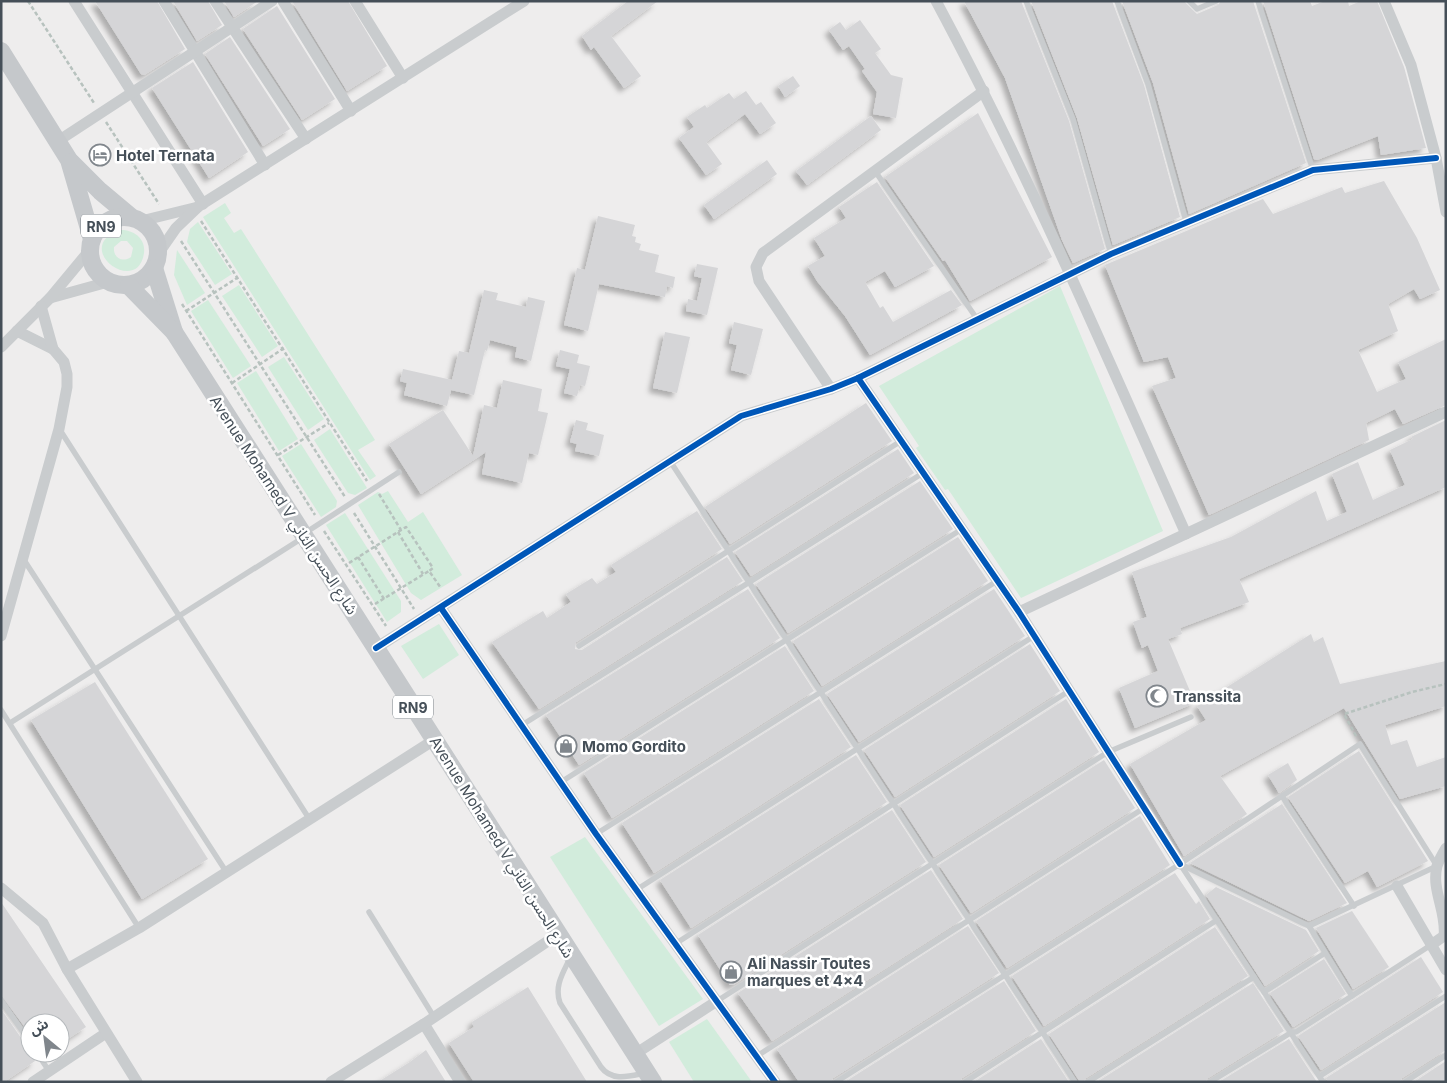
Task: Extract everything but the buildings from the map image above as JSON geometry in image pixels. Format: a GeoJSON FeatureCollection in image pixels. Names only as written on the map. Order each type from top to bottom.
{"type":"FeatureCollection","features":[{"type":"Feature","properties":{"kind":"main road","name":"RN9"},"geometry":{"type":"LineString","coordinates":[[1,51],[69,160],[100,191],[155,235],[156,261]]}},
{"type":"Feature","properties":{"kind":"main road","name":"RN9"},"geometry":{"type":"LineString","coordinates":[[69,160],[91,245],[94,269],[108,282]]}},
{"type":"Feature","properties":{"kind":"main road","name":"RN9"},"geometry":{"type":"LineString","coordinates":[[91,245],[98,228],[107,221],[118,217],[136,219]]}},
{"type":"Feature","properties":{"kind":"main road"},"geometry":{"type":"LineString","coordinates":[[108,282],[129,286],[148,276],[156,261]]}},
{"type":"Feature","properties":{"kind":"main road","name":"Avenue Mohamed V شارع الحسن الثاني"},"geometry":{"type":"LineString","coordinates":[[156,261],[174,332]]}},
{"type":"Feature","properties":{"kind":"main road","name":"Avenue Mohamed V شارع الحسن الثاني"},"geometry":{"type":"LineString","coordinates":[[129,286],[174,332],[557,935],[650,1077]]}},
{"type":"Feature","properties":{"kind":"street"},"geometry":{"type":"LineString","coordinates":[[74,1],[131,92],[200,209]]}},
{"type":"Feature","properties":{"kind":"street"},"geometry":{"type":"LineString","coordinates":[[164,1],[265,164]]}},
{"type":"Feature","properties":{"kind":"street"},"geometry":{"type":"LineString","coordinates":[[215,1],[306,139]]}},
{"type":"Feature","properties":{"kind":"street"},"geometry":{"type":"LineString","coordinates":[[58,141],[272,1]]}},
{"type":"Feature","properties":{"kind":"street"},"geometry":{"type":"LineString","coordinates":[[283,1],[351,111]]}},
{"type":"Feature","properties":{"kind":"street"},"geometry":{"type":"LineString","coordinates":[[355,1],[403,78]]}},
{"type":"Feature","properties":{"kind":"street"},"geometry":{"type":"LineString","coordinates":[[156,261],[176,228],[200,209],[265,164],[524,1]]}},
{"type":"Feature","properties":{"kind":"street"},"geometry":{"type":"LineString","coordinates":[[936,1],[984,91],[1070,274],[1186,534]]}},
{"type":"Feature","properties":{"kind":"street"},"geometry":{"type":"LineString","coordinates":[[1384,1],[1411,65],[1436,158],[1446,212]]}},
{"type":"Feature","properties":{"kind":"street"},"geometry":{"type":"LineString","coordinates":[[831,389],[759,281],[756,267],[763,253],[984,91]]}},
{"type":"Feature","properties":{"kind":"street"},"geometry":{"type":"LineString","coordinates":[[376,648],[741,416],[831,389],[858,378],[1111,254],[1186,221],[1313,170],[1436,158]]}},
{"type":"Feature","properties":{"kind":"street"},"geometry":{"type":"LineString","coordinates":[[136,219],[200,209]]}},
{"type":"Feature","properties":{"kind":"street"},"geometry":{"type":"LineString","coordinates":[[1,347],[50,298],[91,245]]}},
{"type":"Feature","properties":{"kind":"street"},"geometry":{"type":"LineString","coordinates":[[50,298],[108,282]]}},
{"type":"Feature","properties":{"kind":"street"},"geometry":{"type":"LineString","coordinates":[[41,306],[53,349]]}},
{"type":"Feature","properties":{"kind":"street"},"geometry":{"type":"LineString","coordinates":[[1,636],[59,429],[67,374],[64,362],[53,349],[17,331]]}},
{"type":"Feature","properties":{"kind":"street"},"geometry":{"type":"LineString","coordinates":[[858,378],[1019,612],[1180,864]]}},
{"type":"Feature","properties":{"kind":"street"},"geometry":{"type":"LineString","coordinates":[[1019,612],[1446,412]]}},
{"type":"Feature","properties":{"kind":"street"},"geometry":{"type":"LineString","coordinates":[[441,608],[596,834],[775,1082]]}},
{"type":"Feature","properties":{"kind":"street"},"geometry":{"type":"LineString","coordinates":[[67,969],[227,873],[434,740]]}},
{"type":"Feature","properties":{"kind":"street"},"geometry":{"type":"LineString","coordinates":[[1431,945],[1444,936],[1445,925],[1436,882],[1437,866],[1446,848]]}},
{"type":"Feature","properties":{"kind":"street"},"geometry":{"type":"LineString","coordinates":[[1397,886],[1446,970]]}},
{"type":"Feature","properties":{"kind":"street"},"geometry":{"type":"LineString","coordinates":[[1,888],[43,923],[49,931],[67,969],[137,1082]]}},
{"type":"Feature","properties":{"kind":"street"},"geometry":{"type":"LineString","coordinates":[[331,1082],[424,1024],[557,935]]}},
{"type":"Feature","properties":{"kind":"street"},"geometry":{"type":"LineString","coordinates":[[635,1054],[717,1001]]}},
{"type":"Feature","properties":{"kind":"street"},"geometry":{"type":"LineString","coordinates":[[424,1024],[460,1082]]}},
{"type":"Feature","properties":{"kind":"street"},"geometry":{"type":"LineString","coordinates":[[33,1082],[106,1033]]}},
{"type":"Feature","properties":{"kind":"lane"},"geometry":{"type":"LineString","coordinates":[[1026,1],[1073,119],[1111,254]]}},
{"type":"Feature","properties":{"kind":"lane"},"geometry":{"type":"LineString","coordinates":[[1117,1],[1148,84],[1186,221]]}},
{"type":"Feature","properties":{"kind":"lane"},"geometry":{"type":"LineString","coordinates":[[1189,1],[1197,9],[1216,1]]}},
{"type":"Feature","properties":{"kind":"lane"},"geometry":{"type":"LineString","coordinates":[[1258,1],[1313,170]]}},
{"type":"Feature","properties":{"kind":"lane"},"geometry":{"type":"LineString","coordinates":[[875,171],[977,319]]}},
{"type":"Feature","properties":{"kind":"lane"},"geometry":{"type":"LineString","coordinates":[[59,429],[310,820]]}},
{"type":"Feature","properties":{"kind":"lane"},"geometry":{"type":"LineString","coordinates":[[579,646],[901,441]]}},
{"type":"Feature","properties":{"kind":"lane"},"geometry":{"type":"LineString","coordinates":[[670,462],[1075,1082]]}},
{"type":"Feature","properties":{"kind":"lane"},"geometry":{"type":"LineString","coordinates":[[10,723],[179,616],[399,472]]}},
{"type":"Feature","properties":{"kind":"lane"},"geometry":{"type":"LineString","coordinates":[[522,725],[924,473]]}},
{"type":"Feature","properties":{"kind":"lane"},"geometry":{"type":"LineString","coordinates":[[561,782],[962,529]]}},
{"type":"Feature","properties":{"kind":"lane"},"geometry":{"type":"LineString","coordinates":[[23,559],[227,873]]}},
{"type":"Feature","properties":{"kind":"lane"},"geometry":{"type":"LineString","coordinates":[[596,834],[998,581]]}},
{"type":"Feature","properties":{"kind":"lane"},"geometry":{"type":"LineString","coordinates":[[636,890],[1034,636]]}},
{"type":"Feature","properties":{"kind":"lane"},"geometry":{"type":"LineString","coordinates":[[675,944],[1069,691]]}},
{"type":"Feature","properties":{"kind":"lane"},"geometry":{"type":"LineString","coordinates":[[1,710],[138,928]]}},
{"type":"Feature","properties":{"kind":"lane"},"geometry":{"type":"LineString","coordinates":[[717,1001],[1108,752],[1191,717]]}},
{"type":"Feature","properties":{"kind":"lane"},"geometry":{"type":"LineString","coordinates":[[836,1082],[1180,864],[1360,744],[1437,866],[1309,926]]}},
{"type":"Feature","properties":{"kind":"lane"},"geometry":{"type":"LineString","coordinates":[[1282,796],[1354,906]]}},
{"type":"Feature","properties":{"kind":"lane"},"geometry":{"type":"LineString","coordinates":[[757,1056],[1144,808]]}},
{"type":"Feature","properties":{"kind":"lane"},"geometry":{"type":"LineString","coordinates":[[1180,864],[1292,1032],[1321,1079],[1446,996]]}},
{"type":"Feature","properties":{"kind":"lane"},"geometry":{"type":"LineString","coordinates":[[1180,864],[1309,926],[1352,996]]}},
{"type":"Feature","properties":{"kind":"lane"},"geometry":{"type":"LineString","coordinates":[[369,912],[434,1017]]}},
{"type":"Feature","properties":{"kind":"lane"},"geometry":{"type":"LineString","coordinates":[[965,1082],[1216,920]]}},
{"type":"Feature","properties":{"kind":"lane"},"geometry":{"type":"LineString","coordinates":[[1210,1082],[1292,1032],[1296,1032],[1431,945]]}},
{"type":"Feature","properties":{"kind":"lane"},"geometry":{"type":"LineString","coordinates":[[1264,992],[1325,953]]}},
{"type":"Feature","properties":{"kind":"lane"},"geometry":{"type":"LineString","coordinates":[[571,956],[557,988],[560,1003],[570,1019],[605,1072],[616,1077],[650,1077]]}},
{"type":"Feature","properties":{"kind":"lane"},"geometry":{"type":"LineString","coordinates":[[1088,1082],[1254,977]]}},
{"type":"Feature","properties":{"kind":"lane"},"geometry":{"type":"LineString","coordinates":[[1,1000],[20,1028]]}},
{"type":"Feature","properties":{"kind":"lane"},"geometry":{"type":"LineString","coordinates":[[1405,1082],[1446,1055]]}},
{"type":"Feature","properties":{"kind":"lane"},"geometry":{"type":"LineString","coordinates":[[44,1063],[49,1071]]}},
{"type":"Feature","properties":{"kind":"path"},"geometry":{"type":"LineString","coordinates":[[200,209],[238,278],[372,489],[378,492],[401,530]]}},
{"type":"Feature","properties":{"kind":"path"},"geometry":{"type":"LineString","coordinates":[[176,242],[179,238],[349,504],[414,609],[407,613]]}},
{"type":"Feature","properties":{"kind":"path"},"geometry":{"type":"LineString","coordinates":[[186,311],[238,278]]}},
{"type":"Feature","properties":{"kind":"path"},"geometry":{"type":"LineString","coordinates":[[178,296],[385,626],[393,622]]}},
{"type":"Feature","properties":{"kind":"path"},"geometry":{"type":"LineString","coordinates":[[232,383],[284,348]]}},
{"type":"Feature","properties":{"kind":"path"},"geometry":{"type":"LineString","coordinates":[[278,455],[330,423]]}},
{"type":"Feature","properties":{"kind":"path"},"geometry":{"type":"LineString","coordinates":[[349,563],[406,527],[433,568],[376,604]]}},
{"type":"Feature","properties":{"kind":"path"},"geometry":{"type":"LineString","coordinates":[[398,532],[423,574]]}},
{"type":"Feature","properties":{"kind":"path"},"geometry":{"type":"LineString","coordinates":[[358,557],[384,599]]}},
{"type":"Feature","properties":{"kind":"path"},"geometry":{"type":"LineString","coordinates":[[430,571],[441,588]]}},
{"type":"Feature","properties":{"kind":"path"},"geometry":{"type":"LineString","coordinates":[[439,594],[447,589]]}},
{"type":"Feature","properties":{"kind":"path"},"geometry":{"type":"LineString","coordinates":[[1360,744],[1344,714],[1446,684]]}},
{"type":"Feature","properties":{"kind":"green space"},"geometry":{"type":"Polygon","coordinates":[[[225,203],[231,213],[224,218],[234,233],[241,229],[375,440],[358,450],[376,476],[370,480],[203,217],[225,203]]]}},
{"type":"Feature","properties":{"kind":"green space"},"geometry":{"type":"Polygon","coordinates":[[[198,222],[232,274],[215,285],[187,242],[190,229],[198,222]]]}},
{"type":"Feature","properties":{"kind":"green space"},"geometry":{"type":"Polygon","coordinates":[[[119,230],[129,231],[138,236],[144,248],[139,265],[131,271],[121,270],[111,265],[104,257],[102,248],[106,238],[119,230]],[[121,241],[114,247],[117,257],[124,260],[131,257],[133,248],[127,241],[121,241]]]}},
{"type":"Feature","properties":{"kind":"green space"},"geometry":{"type":"Polygon","coordinates":[[[177,250],[205,293],[187,305],[174,275],[177,250]]]}},
{"type":"Feature","properties":{"kind":"green space"},"geometry":{"type":"Polygon","coordinates":[[[239,285],[278,346],[262,357],[222,296],[239,285]]]}},
{"type":"Feature","properties":{"kind":"green space"},"geometry":{"type":"Polygon","coordinates":[[[1060,286],[1163,531],[1021,598],[948,489],[945,490],[916,448],[919,446],[879,386],[1060,286]]]}},
{"type":"Feature","properties":{"kind":"green space"},"geometry":{"type":"Polygon","coordinates":[[[208,300],[251,366],[233,378],[191,311],[208,300]]]}},
{"type":"Feature","properties":{"kind":"green space"},"geometry":{"type":"Polygon","coordinates":[[[284,357],[324,419],[308,430],[268,367],[284,357]]]}},
{"type":"Feature","properties":{"kind":"green space"},"geometry":{"type":"Polygon","coordinates":[[[256,371],[298,439],[279,451],[237,383],[256,371]]]}},
{"type":"Feature","properties":{"kind":"green space"},"geometry":{"type":"Polygon","coordinates":[[[330,429],[367,488],[355,495],[348,493],[314,440],[330,429]]]}},
{"type":"Feature","properties":{"kind":"green space"},"geometry":{"type":"Polygon","coordinates":[[[301,444],[337,501],[336,507],[321,517],[282,456],[301,444]]]}},
{"type":"Feature","properties":{"kind":"green space"},"geometry":{"type":"Polygon","coordinates":[[[388,491],[408,522],[423,512],[462,575],[421,600],[411,593],[358,505],[378,492],[382,494],[388,491]]]}},
{"type":"Feature","properties":{"kind":"green space"},"geometry":{"type":"Polygon","coordinates":[[[345,513],[401,601],[401,612],[387,622],[326,525],[345,513]]]}},
{"type":"Feature","properties":{"kind":"green space"},"geometry":{"type":"Polygon","coordinates":[[[439,624],[459,655],[423,679],[401,646],[439,624]]]}},
{"type":"Feature","properties":{"kind":"green space"},"geometry":{"type":"Polygon","coordinates":[[[585,837],[703,999],[659,1026],[550,857],[585,837]]]}},
{"type":"Feature","properties":{"kind":"green space"},"geometry":{"type":"Polygon","coordinates":[[[707,1019],[752,1082],[694,1082],[669,1042],[707,1019]]]}},
{"type":"Feature","properties":{"kind":"cycle path"},"geometry":{"type":"LineString","coordinates":[[376,648],[741,416],[831,389],[858,378],[1111,254],[1313,170],[1436,158]]}},
{"type":"Feature","properties":{"kind":"cycle path"},"geometry":{"type":"LineString","coordinates":[[858,378],[1019,612],[1180,864]]}},
{"type":"Feature","properties":{"kind":"cycle path"},"geometry":{"type":"LineString","coordinates":[[441,608],[596,834],[775,1082]]}},
{"type":"Feature","properties":{"kind":"place","name":"Hotel Ternata"},"geometry":{"type":"Point","coordinates":[100,155]}},
{"type":"Feature","properties":{"kind":"place","name":"Transsita"},"geometry":{"type":"Point","coordinates":[1157,696]}},
{"type":"Feature","properties":{"kind":"place","name":"Momo Gordito"},"geometry":{"type":"Point","coordinates":[566,746]}},
{"type":"Feature","properties":{"kind":"place","name":"Ali Nassir Toutes marques et 4x4"},"geometry":{"type":"Point","coordinates":[731,972]}}]}
